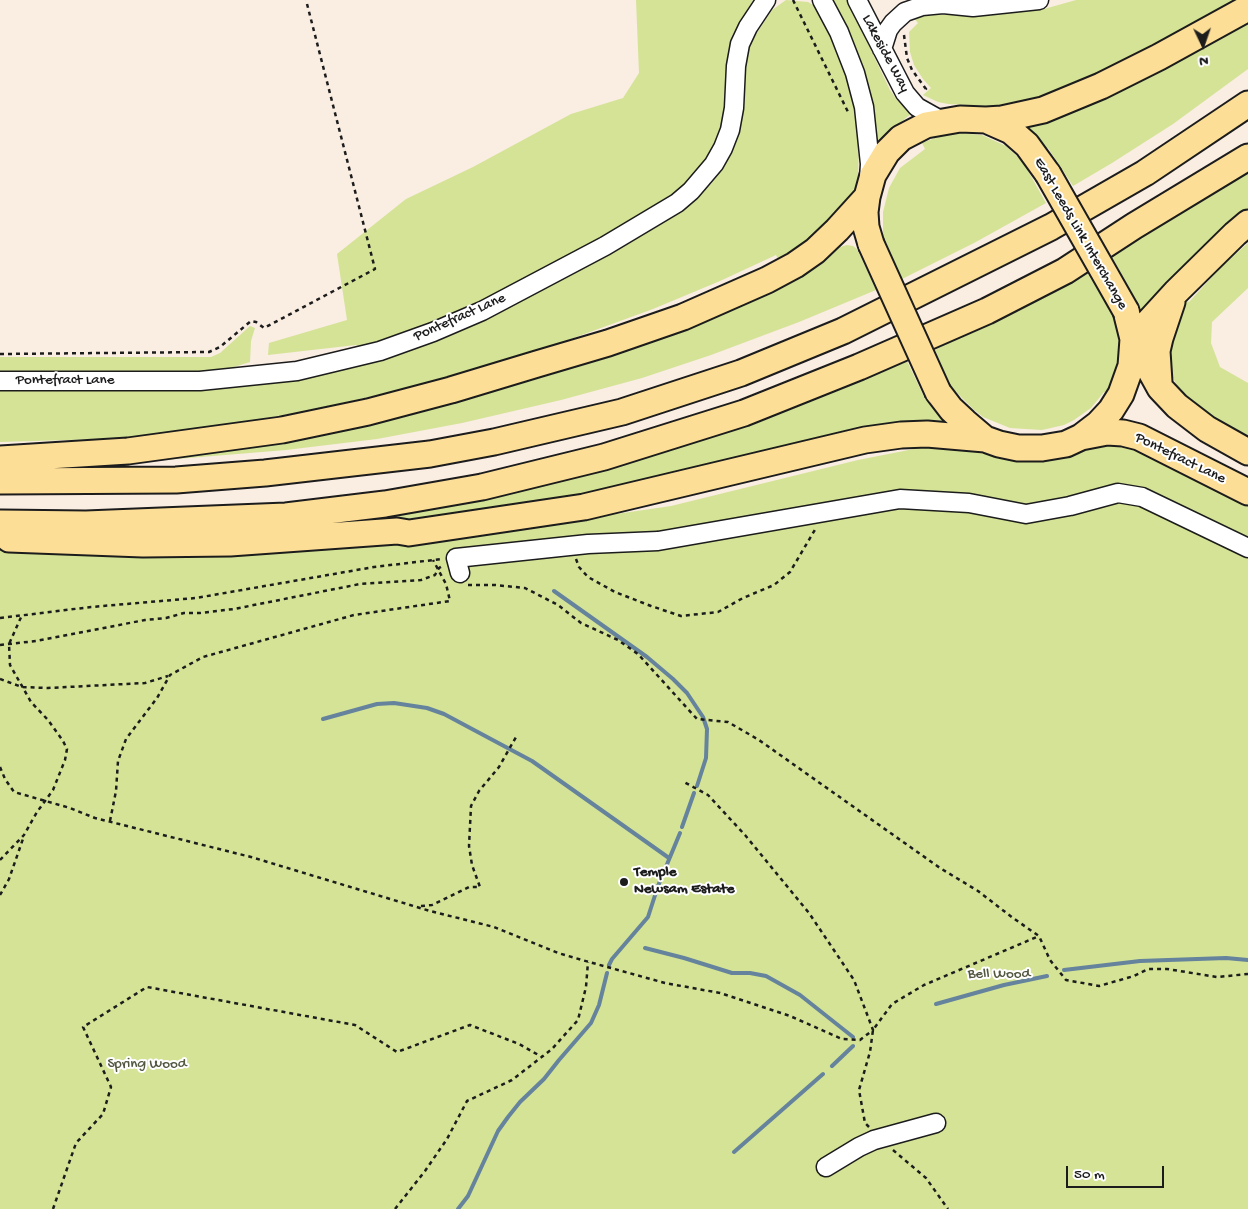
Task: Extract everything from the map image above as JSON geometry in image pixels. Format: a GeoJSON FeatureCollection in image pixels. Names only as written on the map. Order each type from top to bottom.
{"type":"FeatureCollection","features":[{"type":"Feature","properties":{"kind":"highway"},"geometry":{"type":"LineString","coordinates":[[986,120],[1002,119],[1043,110],[1101,86],[1159,57],[1248,8]]}},
{"type":"Feature","properties":{"kind":"highway"},"geometry":{"type":"LineString","coordinates":[[0,481],[176,480],[265,473],[430,454],[494,442],[622,412],[741,373],[843,331],[1051,227],[1145,173],[1248,104]]}},
{"type":"Feature","properties":{"kind":"highway","name":"East Leeds Link Interchange"},"geometry":{"type":"LineString","coordinates":[[960,119],[986,120],[1010,130],[1028,145],[1048,174],[1126,311],[1132,338],[1131,366],[1121,394],[1111,410],[1098,424],[1081,437],[1066,444],[1042,448],[1018,448],[985,439],[951,409],[938,392],[871,244],[866,227],[868,194],[873,175],[887,152],[901,138],[926,124],[960,119]]}},
{"type":"Feature","properties":{"kind":"highway"},"geometry":{"type":"LineString","coordinates":[[0,523],[86,524],[286,516],[386,504],[482,487],[604,457],[744,413],[859,367],[987,311],[1065,270],[1248,157]]}},
{"type":"Feature","properties":{"kind":"highway"},"geometry":{"type":"LineString","coordinates":[[0,459],[128,451],[282,430],[368,412],[608,343],[683,317],[767,280],[795,265],[815,251],[838,230],[868,194]]}},
{"type":"Feature","properties":{"kind":"highway"},"geometry":{"type":"LineString","coordinates":[[1248,223],[1176,292],[1132,338],[1160,388],[1177,406],[1207,429],[1248,452]]}},
{"type":"Feature","properties":{"kind":"highway"},"geometry":{"type":"LineString","coordinates":[[1160,388],[1157,351],[1165,320],[1176,292]]}},
{"type":"Feature","properties":{"kind":"highway","name":"Pontefract Lane"},"geometry":{"type":"LineString","coordinates":[[1081,437],[1107,432],[1124,433],[1139,437],[1248,492]]}},
{"type":"Feature","properties":{"kind":"highway"},"geometry":{"type":"LineString","coordinates":[[0,538],[143,544],[230,542],[397,531],[409,533],[584,507],[865,440],[901,435],[927,434],[985,439]]}},
{"type":"Feature","properties":{"kind":"highway"},"geometry":{"type":"LineString","coordinates":[[0,551],[120,559],[189,559],[273,554],[392,543],[409,533]]}},
{"type":"Feature","properties":{"kind":"street","name":"Lakeside Way"},"geometry":{"type":"LineString","coordinates":[[822,0],[842,40],[855,73],[864,107],[870,164],[868,194]]}},
{"type":"Feature","properties":{"kind":"street","name":"Lakeside Way"},"geometry":{"type":"LineString","coordinates":[[857,0],[905,93],[918,107],[942,121]]}},
{"type":"Feature","properties":{"kind":"street"},"geometry":{"type":"LineString","coordinates":[[922,0],[973,7],[1039,0]]}},
{"type":"Feature","properties":{"kind":"street","name":"Pontefract Lane"},"geometry":{"type":"LineString","coordinates":[[0,381],[200,381],[297,371],[380,350],[433,332],[482,311],[605,246],[677,204],[691,191],[714,164],[723,148],[730,130],[734,108],[736,66],[740,44],[748,27],[767,1]]}},
{"type":"Feature","properties":{"kind":"street"},"geometry":{"type":"LineString","coordinates":[[882,49],[888,30],[905,12],[922,6],[943,4]]}},
{"type":"Feature","properties":{"kind":"street"},"geometry":{"type":"LineString","coordinates":[[458,565],[571,546],[658,541],[900,499],[969,503],[1026,514],[1070,506],[1118,493],[1142,497],[1248,548]]}},
{"type":"Feature","properties":{"kind":"street"},"geometry":{"type":"LineString","coordinates":[[826,1167],[859,1147],[936,1123]]}},
{"type":"Feature","properties":{"kind":"path"},"geometry":{"type":"LineString","coordinates":[[0,354],[209,352],[220,347],[251,322],[256,322],[264,328],[376,269],[306,0]]}},
{"type":"Feature","properties":{"kind":"path"},"geometry":{"type":"LineString","coordinates":[[793,0],[851,119]]}},
{"type":"Feature","properties":{"kind":"path"},"geometry":{"type":"LineString","coordinates":[[905,29],[904,44],[907,58],[912,70],[926,89]]}},
{"type":"Feature","properties":{"kind":"path"},"geometry":{"type":"LineString","coordinates":[[571,546],[579,567],[588,577],[615,592],[681,616],[718,612],[774,585],[790,572],[826,512]]}},
{"type":"Feature","properties":{"kind":"path"},"geometry":{"type":"LineString","coordinates":[[0,618],[91,607],[196,598],[374,566],[433,560],[458,565]]}},
{"type":"Feature","properties":{"kind":"path"},"geometry":{"type":"LineString","coordinates":[[0,680],[22,687],[48,688],[145,683],[170,676],[203,657],[354,614],[450,601],[446,584],[433,560]]}},
{"type":"Feature","properties":{"kind":"path"},"geometry":{"type":"LineString","coordinates":[[439,568],[458,565]]}},
{"type":"Feature","properties":{"kind":"path"},"geometry":{"type":"LineString","coordinates":[[458,565],[464,585],[495,585],[525,588],[558,605],[581,623],[618,640],[638,654],[696,719],[728,722],[759,740],[940,868],[978,891],[1039,936],[1050,960],[1066,980],[1099,986],[1134,976],[1148,969],[1167,969],[1218,977],[1248,974]]}},
{"type":"Feature","properties":{"kind":"path"},"geometry":{"type":"LineString","coordinates":[[0,645],[36,641],[145,620],[166,618],[184,613],[234,609],[360,584],[421,580],[435,575],[439,568]]}},
{"type":"Feature","properties":{"kind":"path"},"geometry":{"type":"LineString","coordinates":[[0,895],[9,879],[24,835],[53,790],[66,760],[67,749],[48,720],[31,702],[10,665],[9,644],[22,615]]}},
{"type":"Feature","properties":{"kind":"path"},"geometry":{"type":"LineString","coordinates":[[110,821],[116,791],[118,761],[126,739],[157,698],[170,676]]}},
{"type":"Feature","properties":{"kind":"path"},"geometry":{"type":"LineString","coordinates":[[418,907],[432,905],[469,887],[480,887],[472,865],[469,846],[471,806],[479,791],[499,767],[516,737]]}},
{"type":"Feature","properties":{"kind":"path"},"geometry":{"type":"LineString","coordinates":[[0,767],[5,779],[14,792],[110,821],[251,857],[418,907],[494,927],[558,953],[588,962],[665,983],[720,992],[790,1016],[842,1039],[860,1040],[873,1030],[892,1004],[924,985],[1039,936]]}},
{"type":"Feature","properties":{"kind":"path"},"geometry":{"type":"LineString","coordinates":[[684,782],[708,795],[746,835],[809,913],[854,980],[873,1030],[870,1052],[859,1090],[865,1123],[880,1139],[926,1178],[948,1209]]}},
{"type":"Feature","properties":{"kind":"path"},"geometry":{"type":"LineString","coordinates":[[0,860],[24,835]]}},
{"type":"Feature","properties":{"kind":"path"},"geometry":{"type":"LineString","coordinates":[[395,1209],[447,1139],[467,1101],[512,1080],[552,1049],[578,1020],[586,987],[588,962]]}},
{"type":"Feature","properties":{"kind":"path"},"geometry":{"type":"LineString","coordinates":[[53,1209],[76,1144],[103,1114],[111,1087],[83,1027],[146,987],[355,1025],[397,1052],[470,1025],[519,1044],[542,1057]]}},
{"type":"Feature","properties":{"kind":"green space"},"geometry":{"type":"Polygon","coordinates":[[[636,0],[753,0],[732,36],[726,68],[728,99],[718,147],[677,198],[480,306],[406,335],[362,348],[356,345],[268,355],[269,343],[347,320],[337,254],[406,199],[473,167],[571,114],[623,98],[639,73],[636,0]]]}},
{"type":"Feature","properties":{"kind":"green space"},"geometry":{"type":"Polygon","coordinates":[[[786,0],[808,2],[816,7],[825,21],[843,63],[855,98],[859,138],[858,183],[838,215],[801,247],[778,259],[776,255],[653,309],[546,348],[428,383],[322,408],[224,426],[135,438],[0,442],[0,389],[315,375],[607,254],[688,206],[711,184],[722,170],[731,154],[741,125],[743,84],[751,42],[772,10],[786,0]]]}},
{"type":"Feature","properties":{"kind":"green space"},"geometry":{"type":"Polygon","coordinates":[[[830,0],[847,0],[890,90],[911,114],[877,141],[830,0]]]}},
{"type":"Feature","properties":{"kind":"green space"},"geometry":{"type":"Polygon","coordinates":[[[1076,0],[1235,0],[1150,47],[1073,84],[1024,104],[1006,107],[948,104],[938,102],[923,95],[931,88],[914,65],[910,52],[909,32],[918,23],[912,16],[996,15],[1044,9],[1076,0]]]}},
{"type":"Feature","properties":{"kind":"green space"},"geometry":{"type":"Polygon","coordinates":[[[1248,15],[1248,69],[1173,124],[1073,186],[1048,148],[1045,150],[1021,123],[1248,15]]]}},
{"type":"Feature","properties":{"kind":"green space"},"geometry":{"type":"Polygon","coordinates":[[[958,133],[982,135],[1006,146],[1023,162],[1046,203],[974,243],[902,279],[883,235],[883,212],[889,188],[900,168],[925,149],[922,143],[958,133]]]}},
{"type":"Feature","properties":{"kind":"green space"},"geometry":{"type":"Polygon","coordinates":[[[1248,164],[1248,209],[1226,228],[1140,316],[1128,293],[1131,291],[1111,255],[1248,164]]]}},
{"type":"Feature","properties":{"kind":"green space"},"geometry":{"type":"Polygon","coordinates":[[[1248,243],[1248,288],[1212,322],[1211,343],[1220,367],[1248,383],[1248,440],[1204,415],[1182,395],[1173,378],[1169,359],[1171,316],[1183,298],[1189,302],[1222,266],[1248,243]]]}},
{"type":"Feature","properties":{"kind":"green space"},"geometry":{"type":"Polygon","coordinates":[[[847,245],[857,249],[876,290],[799,322],[711,355],[642,378],[561,400],[462,423],[377,439],[286,450],[140,462],[692,324],[725,312],[803,276],[819,266],[840,247],[847,245]]]}},
{"type":"Feature","properties":{"kind":"green space"},"geometry":{"type":"Polygon","coordinates":[[[1086,271],[1107,305],[1111,304],[1121,338],[1120,361],[1108,393],[1104,392],[1091,408],[1074,420],[1064,425],[1042,430],[1010,428],[983,417],[951,387],[935,350],[1086,271]]]}},
{"type":"Feature","properties":{"kind":"green space"},"geometry":{"type":"Polygon","coordinates":[[[250,326],[255,328],[251,341],[250,362],[224,370],[208,373],[0,375],[0,357],[211,357],[220,353],[250,326]]]}},
{"type":"Feature","properties":{"kind":"green space"},"geometry":{"type":"Polygon","coordinates":[[[907,361],[925,399],[930,397],[949,424],[652,479],[573,496],[426,517],[307,525],[625,463],[723,433],[787,410],[907,361]]]}},
{"type":"Feature","properties":{"kind":"green space","name":"Temple Newsam Estate"},"geometry":{"type":"Polygon","coordinates":[[[1118,441],[1248,500],[1248,1209],[0,1209],[0,549],[99,555],[520,528],[671,506],[858,460],[924,447],[924,442],[1118,441]]]}},
{"type":"Feature","properties":{"kind":"waterway"},"geometry":{"type":"LineString","coordinates":[[554,591],[647,657],[687,693],[703,717],[707,729],[706,758],[697,786]]}},
{"type":"Feature","properties":{"kind":"waterway"},"geometry":{"type":"LineString","coordinates":[[323,719],[377,704],[394,703],[427,708],[444,714],[532,761],[669,858]]}},
{"type":"Feature","properties":{"kind":"waterway"},"geometry":{"type":"LineString","coordinates":[[682,827],[694,793]]}},
{"type":"Feature","properties":{"kind":"waterway"},"geometry":{"type":"LineString","coordinates":[[609,965],[648,917],[658,886],[680,833]]}},
{"type":"Feature","properties":{"kind":"waterway"},"geometry":{"type":"LineString","coordinates":[[645,948],[732,973],[750,973],[766,976],[800,995],[853,1037]]}},
{"type":"Feature","properties":{"kind":"waterway"},"geometry":{"type":"LineString","coordinates":[[1064,970],[1140,961],[1226,958],[1248,960]]}},
{"type":"Feature","properties":{"kind":"waterway"},"geometry":{"type":"LineString","coordinates":[[458,1209],[468,1196],[498,1131],[508,1117],[520,1102],[544,1079],[591,1023],[599,1005],[607,973]]}},
{"type":"Feature","properties":{"kind":"waterway"},"geometry":{"type":"LineString","coordinates":[[936,1004],[1004,985],[1047,976]]}},
{"type":"Feature","properties":{"kind":"waterway"},"geometry":{"type":"LineString","coordinates":[[832,1066],[853,1046]]}},
{"type":"Feature","properties":{"kind":"waterway"},"geometry":{"type":"LineString","coordinates":[[734,1152],[823,1074]]}},
{"type":"Feature","properties":{"kind":"place","name":"Temple Newsam Estate"},"geometry":{"type":"Point","coordinates":[624,882]}},
{"type":"Feature","properties":{"kind":"park label","name":"Bell Wood"},"geometry":{"type":"Point","coordinates":[999,975]}},
{"type":"Feature","properties":{"kind":"park label","name":"Spring Wood"},"geometry":{"type":"Point","coordinates":[147,1065]}}]}
